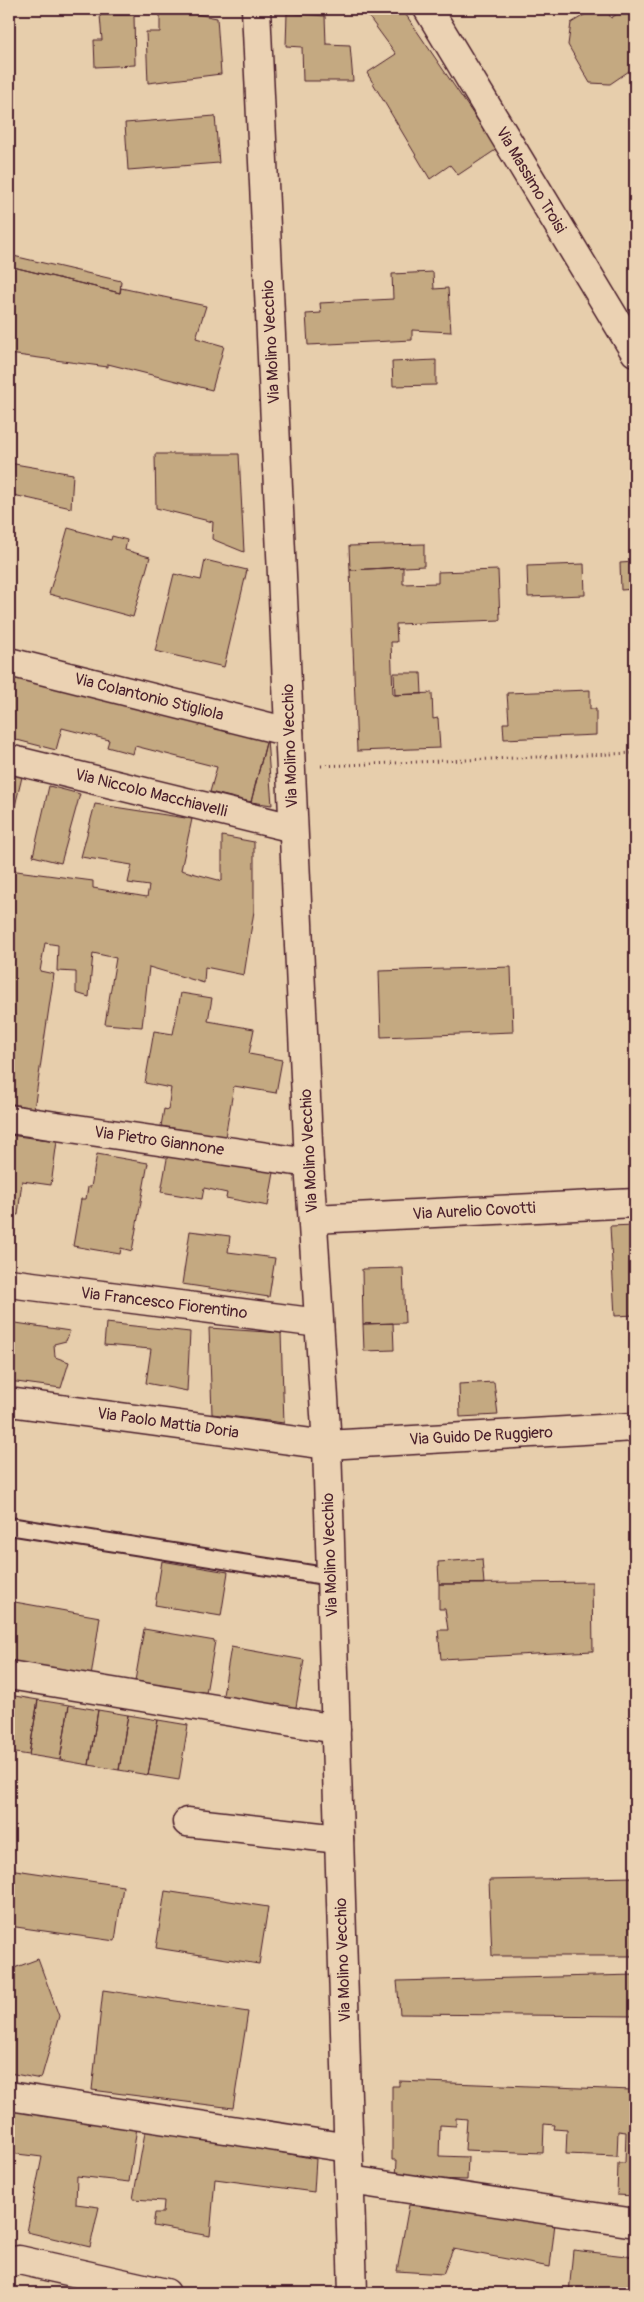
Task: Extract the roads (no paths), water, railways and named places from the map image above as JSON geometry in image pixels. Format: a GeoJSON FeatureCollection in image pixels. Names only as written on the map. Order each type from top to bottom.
{"type":"FeatureCollection","features":[{"type":"Feature","properties":{"kind":"street","name":"Via Molino Vecchio"},"geometry":{"type":"LineString","coordinates":[[256,9],[309,1163],[327,1444],[354,2293]]}},
{"type":"Feature","properties":{"kind":"street","name":"Via Massimo Troisi"},"geometry":{"type":"LineString","coordinates":[[428,9],[635,352]]}},
{"type":"Feature","properties":{"kind":"street","name":"Via Colantonio Stigliola"},"geometry":{"type":"LineString","coordinates":[[9,662],[289,732]]}},
{"type":"Feature","properties":{"kind":"street","name":"Via Niccolo Macchiavelli"},"geometry":{"type":"LineString","coordinates":[[9,759],[293,828]]}},
{"type":"Feature","properties":{"kind":"street","name":"Via Pietro Giannone"},"geometry":{"type":"LineString","coordinates":[[9,1120],[309,1163]]}},
{"type":"Feature","properties":{"kind":"street","name":"Via Aurelio Covotti"},"geometry":{"type":"LineString","coordinates":[[313,1219],[635,1203]]}},
{"type":"Feature","properties":{"kind":"street","name":"Via Francesco Fiorentino"},"geometry":{"type":"LineString","coordinates":[[9,1282],[319,1323]]}},
{"type":"Feature","properties":{"kind":"street","name":"Via Paolo Mattia Doria"},"geometry":{"type":"LineString","coordinates":[[9,1402],[327,1444]]}},
{"type":"Feature","properties":{"kind":"street","name":"Via Guido De Ruggiero"},"geometry":{"type":"LineString","coordinates":[[327,1444],[635,1427]]}},
{"type":"Feature","properties":{"kind":"street"},"geometry":{"type":"LineString","coordinates":[[9,1675],[336,1730]]}},
{"type":"Feature","properties":{"kind":"street"},"geometry":{"type":"LineString","coordinates":[[187,1822],[339,1839]]}},
{"type":"Feature","properties":{"kind":"street"},"geometry":{"type":"LineString","coordinates":[[9,2096],[349,2148]]}},
{"type":"Feature","properties":{"kind":"street"},"geometry":{"type":"LineString","coordinates":[[350,2180],[635,2223]]}},
{"type":"Feature","properties":{"kind":"street"},"geometry":{"type":"LineString","coordinates":[[9,2263],[20,2260],[166,2293]]}},
{"type":"Feature","properties":{"kind":"lane"},"geometry":{"type":"LineString","coordinates":[[9,1526],[331,1577]]}}]}
